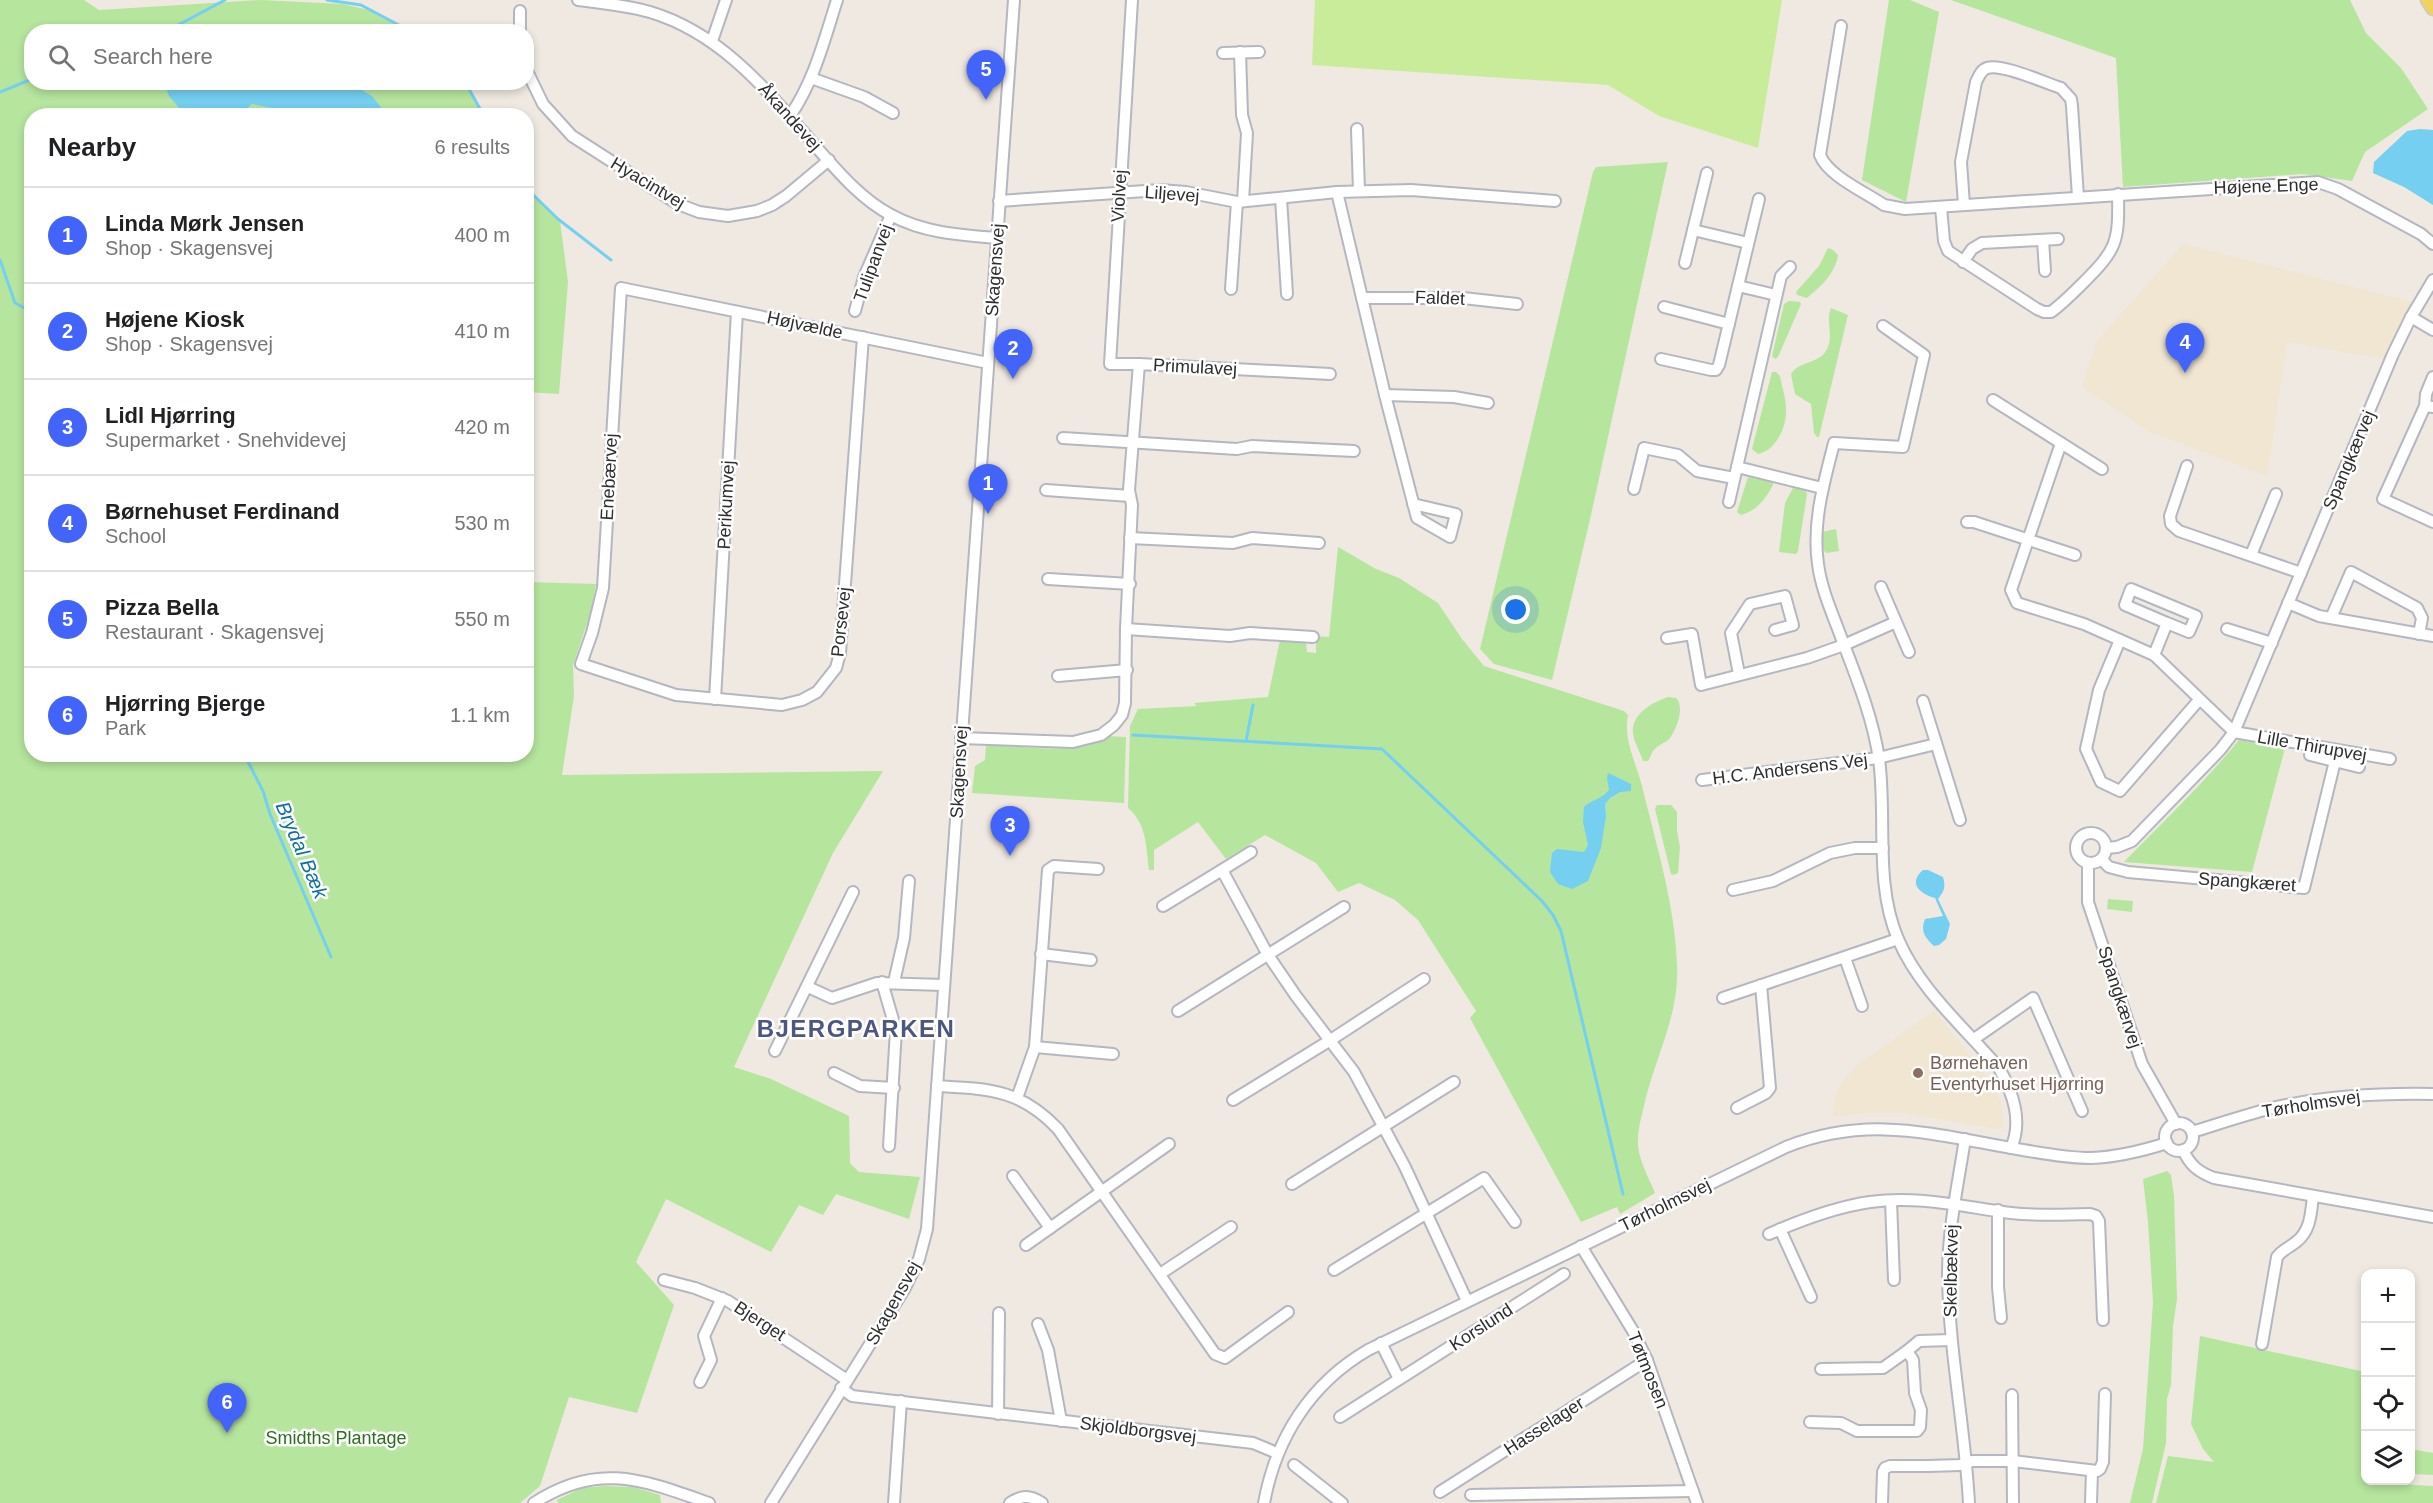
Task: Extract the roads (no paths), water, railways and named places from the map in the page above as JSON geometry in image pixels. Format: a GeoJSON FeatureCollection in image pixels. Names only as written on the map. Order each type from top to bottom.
{"type":"FeatureCollection","features":[{"type":"Feature","properties":{"kind":"main road"},"geometry":{"type":"LineString","coordinates":[[2427,0],[2433,9]]}},
{"type":"Feature","properties":{"kind":"street","name":"Åkandevej"},"geometry":{"type":"LineString","coordinates":[[578,0],[622,3],[679,23],[712,41],[750,74],[861,194],[891,215],[928,230],[997,238]]}},
{"type":"Feature","properties":{"kind":"street"},"geometry":{"type":"LineString","coordinates":[[712,41],[726,0]]}},
{"type":"Feature","properties":{"kind":"street"},"geometry":{"type":"LineString","coordinates":[[790,116],[804,95],[811,78],[837,0]]}},
{"type":"Feature","properties":{"kind":"street","name":"Skagensvej"},"geometry":{"type":"LineString","coordinates":[[771,1503],[888,1317],[919,1259],[929,1209],[976,508],[1014,0]]}},
{"type":"Feature","properties":{"kind":"street","name":"Violvej"},"geometry":{"type":"LineString","coordinates":[[1132,0],[1110,364],[1139,364]]}},
{"type":"Feature","properties":{"kind":"street"},"geometry":{"type":"LineString","coordinates":[[520,11],[520,24]]}},
{"type":"Feature","properties":{"kind":"street","name":"Højene Enge"},"geometry":{"type":"LineString","coordinates":[[1841,26],[1820,155],[1824,165],[1875,199],[1893,208],[1941,207],[2318,182],[2338,189],[2421,234],[2433,244]]}},
{"type":"Feature","properties":{"kind":"street"},"geometry":{"type":"LineString","coordinates":[[1231,289],[1247,133],[1242,114],[1240,52]]}},
{"type":"Feature","properties":{"kind":"street"},"geometry":{"type":"LineString","coordinates":[[1223,53],[1259,52]]}},
{"type":"Feature","properties":{"kind":"street"},"geometry":{"type":"LineString","coordinates":[[1964,205],[1961,162],[1976,82],[1982,71],[1988,67],[2008,70],[2061,88],[2068,94],[2072,106],[2078,197]]}},
{"type":"Feature","properties":{"kind":"street"},"geometry":{"type":"LineString","coordinates":[[811,78],[864,97],[893,113]]}},
{"type":"Feature","properties":{"kind":"street","name":"Hyacintvej"},"geometry":{"type":"LineString","coordinates":[[534,85],[543,104],[572,136],[678,204],[699,212],[729,216],[757,211],[772,205],[829,160]]}},
{"type":"Feature","properties":{"kind":"street"},"geometry":{"type":"LineString","coordinates":[[1356,129],[1359,191]]}},
{"type":"Feature","properties":{"kind":"street"},"geometry":{"type":"LineString","coordinates":[[1685,263],[1707,172]]}},
{"type":"Feature","properties":{"kind":"street","name":"Liljevej"},"geometry":{"type":"LineString","coordinates":[[999,201],[1119,192],[1186,192],[1240,202],[1337,192],[1411,190],[1555,201]]}},
{"type":"Feature","properties":{"kind":"street"},"geometry":{"type":"LineString","coordinates":[[1337,192],[1413,504]]}},
{"type":"Feature","properties":{"kind":"street"},"geometry":{"type":"LineString","coordinates":[[1941,207],[1944,241],[1948,251],[2037,309],[2051,312],[2107,259],[2114,248],[2119,229],[2118,194]]}},
{"type":"Feature","properties":{"kind":"street"},"geometry":{"type":"LineString","coordinates":[[1281,198],[1287,294]]}},
{"type":"Feature","properties":{"kind":"street"},"geometry":{"type":"LineString","coordinates":[[1661,359],[1716,370],[1759,199]]}},
{"type":"Feature","properties":{"kind":"street","name":"Tulipanvej"},"geometry":{"type":"LineString","coordinates":[[855,311],[864,277],[891,215]]}},
{"type":"Feature","properties":{"kind":"street"},"geometry":{"type":"LineString","coordinates":[[1693,230],[1748,243]]}},
{"type":"Feature","properties":{"kind":"street"},"geometry":{"type":"LineString","coordinates":[[1963,262],[1976,246],[1982,243],[2058,239]]}},
{"type":"Feature","properties":{"kind":"street"},"geometry":{"type":"LineString","coordinates":[[2043,240],[2045,271]]}},
{"type":"Feature","properties":{"kind":"street"},"geometry":{"type":"LineString","coordinates":[[1729,502],[1776,295],[1781,276],[1790,267]]}},
{"type":"Feature","properties":{"kind":"street","name":"Spangkærvej"},"geometry":{"type":"LineString","coordinates":[[2106,848],[2117,847],[2132,841],[2205,766],[2234,732],[2411,316],[2433,280]]}},
{"type":"Feature","properties":{"kind":"street"},"geometry":{"type":"LineString","coordinates":[[1738,286],[1776,295]]}},
{"type":"Feature","properties":{"kind":"street","name":"Højvælde"},"geometry":{"type":"LineString","coordinates":[[621,288],[988,363]]}},
{"type":"Feature","properties":{"kind":"street","name":"Enebærvej"},"geometry":{"type":"LineString","coordinates":[[581,664],[592,633],[603,588],[621,288]]}},
{"type":"Feature","properties":{"kind":"street","name":"Faldet"},"geometry":{"type":"LineString","coordinates":[[1362,298],[1453,298],[1517,304]]}},
{"type":"Feature","properties":{"kind":"street"},"geometry":{"type":"LineString","coordinates":[[1664,307],[1729,324]]}},
{"type":"Feature","properties":{"kind":"street","name":"Perikumvej"},"geometry":{"type":"LineString","coordinates":[[715,699],[737,312]]}},
{"type":"Feature","properties":{"kind":"street"},"geometry":{"type":"LineString","coordinates":[[2411,316],[2433,330]]}},
{"type":"Feature","properties":{"kind":"street","name":"H.C. Andersens Vej"},"geometry":{"type":"LineString","coordinates":[[1883,326],[1924,354],[1903,447],[1834,443],[1822,488],[1817,530],[1818,563],[1825,593],[1872,722],[1882,790],[1884,880],[1898,939],[1916,971],[1999,1068],[2013,1100],[2016,1118],[2016,1138],[2011,1148]]}},
{"type":"Feature","properties":{"kind":"street","name":"Porsevej"},"geometry":{"type":"LineString","coordinates":[[581,664],[676,695],[782,705],[802,700],[817,692],[836,668],[840,653],[863,337]]}},
{"type":"Feature","properties":{"kind":"street","name":"Primulavej"},"geometry":{"type":"LineString","coordinates":[[961,738],[1073,742],[1101,735],[1122,716],[1125,703],[1126,629],[1130,584],[1132,443],[1139,364],[1330,374]]}},
{"type":"Feature","properties":{"kind":"street"},"geometry":{"type":"LineString","coordinates":[[2433,377],[2426,394],[2429,406],[2382,499],[2433,522]]}},
{"type":"Feature","properties":{"kind":"street"},"geometry":{"type":"LineString","coordinates":[[1385,395],[1454,397],[1488,403]]}},
{"type":"Feature","properties":{"kind":"street"},"geometry":{"type":"LineString","coordinates":[[1993,400],[2102,469]]}},
{"type":"Feature","properties":{"kind":"street"},"geometry":{"type":"LineString","coordinates":[[1063,438],[1237,449],[1252,446],[1354,451]]}},
{"type":"Feature","properties":{"kind":"street"},"geometry":{"type":"LineString","coordinates":[[2061,443],[2011,590],[2017,603],[2084,624],[2154,655],[2234,732]]}},
{"type":"Feature","properties":{"kind":"street"},"geometry":{"type":"LineString","coordinates":[[1634,489],[1644,447],[1678,455],[1697,471],[1734,478]]}},
{"type":"Feature","properties":{"kind":"street"},"geometry":{"type":"LineString","coordinates":[[2187,466],[2170,516],[2171,524],[2179,531],[2301,573]]}},
{"type":"Feature","properties":{"kind":"street"},"geometry":{"type":"LineString","coordinates":[[1737,467],[1822,488]]}},
{"type":"Feature","properties":{"kind":"street"},"geometry":{"type":"LineString","coordinates":[[1046,490],[1130,496]]}},
{"type":"Feature","properties":{"kind":"street"},"geometry":{"type":"LineString","coordinates":[[2251,555],[2276,494]]}},
{"type":"Feature","properties":{"kind":"street"},"geometry":{"type":"LineString","coordinates":[[1967,522],[1974,522],[2075,555]]}},
{"type":"Feature","properties":{"kind":"street"},"geometry":{"type":"LineString","coordinates":[[1130,538],[1233,543],[1252,538],[1319,543]]}},
{"type":"Feature","properties":{"kind":"street"},"geometry":{"type":"LineString","coordinates":[[2331,618],[2350,572],[2417,608],[2422,618],[2419,634]]}},
{"type":"Feature","properties":{"kind":"street"},"geometry":{"type":"LineString","coordinates":[[1048,579],[1130,584]]}},
{"type":"Feature","properties":{"kind":"street"},"geometry":{"type":"LineString","coordinates":[[1881,587],[1909,652]]}},
{"type":"Feature","properties":{"kind":"street"},"geometry":{"type":"LineString","coordinates":[[2132,590],[2196,616],[2189,632],[2168,623],[2125,605],[2132,590]]}},
{"type":"Feature","properties":{"kind":"street"},"geometry":{"type":"LineString","coordinates":[[1739,674],[1731,633],[1750,604],[1785,596],[1793,625],[1775,630]]}},
{"type":"Feature","properties":{"kind":"street"},"geometry":{"type":"LineString","coordinates":[[2289,603],[2319,616],[2433,636]]}},
{"type":"Feature","properties":{"kind":"street"},"geometry":{"type":"LineString","coordinates":[[1667,638],[1692,634],[1701,686],[1739,674],[1807,658],[1844,645],[1896,622]]}},
{"type":"Feature","properties":{"kind":"street"},"geometry":{"type":"LineString","coordinates":[[2154,655],[2168,623]]}},
{"type":"Feature","properties":{"kind":"street"},"geometry":{"type":"LineString","coordinates":[[1126,629],[1230,636],[1250,633],[1313,637]]}},
{"type":"Feature","properties":{"kind":"street"},"geometry":{"type":"LineString","coordinates":[[2227,629],[2272,643]]}},
{"type":"Feature","properties":{"kind":"street"},"geometry":{"type":"LineString","coordinates":[[2120,640],[2099,690],[2086,749],[2101,782],[2120,791],[2199,700]]}},
{"type":"Feature","properties":{"kind":"street"},"geometry":{"type":"LineString","coordinates":[[1058,676],[1126,670]]}},
{"type":"Feature","properties":{"kind":"street"},"geometry":{"type":"LineString","coordinates":[[1923,700],[1960,820]]}},
{"type":"Feature","properties":{"kind":"street","name":"Lille Thirupvej"},"geometry":{"type":"LineString","coordinates":[[2234,732],[2391,759]]}},
{"type":"Feature","properties":{"kind":"street","name":"H.C. Andersens Vej"},"geometry":{"type":"LineString","coordinates":[[1702,780],[1878,758],[1936,744]]}},
{"type":"Feature","properties":{"kind":"street"},"geometry":{"type":"LineString","coordinates":[[2310,754],[2359,767]]}},
{"type":"Feature","properties":{"kind":"street","name":"Spangkæret"},"geometry":{"type":"LineString","coordinates":[[2102,860],[2109,867],[2128,872],[2304,888],[2335,760]]}},
{"type":"Feature","properties":{"kind":"street"},"geometry":{"type":"LineString","coordinates":[[2088,834],[2096,834],[2104,839],[2106,848],[2102,860],[2088,863],[2080,859],[2076,851],[2080,838],[2088,834]]}},
{"type":"Feature","properties":{"kind":"street"},"geometry":{"type":"LineString","coordinates":[[1733,890],[1773,881],[1830,853],[1855,848],[1883,848]]}},
{"type":"Feature","properties":{"kind":"street"},"geometry":{"type":"LineString","coordinates":[[1163,906],[1251,852]]}},
{"type":"Feature","properties":{"kind":"street","name":"Spangkærvej"},"geometry":{"type":"LineString","coordinates":[[2088,863],[2088,902],[2142,1064],[2176,1124]]}},
{"type":"Feature","properties":{"kind":"street"},"geometry":{"type":"LineString","coordinates":[[1017,1098],[1035,1047],[1048,870],[1054,866],[1098,869]]}},
{"type":"Feature","properties":{"kind":"street"},"geometry":{"type":"LineString","coordinates":[[1222,870],[1268,955],[1354,1072],[1384,1126],[1467,1301]]}},
{"type":"Feature","properties":{"kind":"street"},"geometry":{"type":"LineString","coordinates":[[894,982],[904,938],[909,881]]}},
{"type":"Feature","properties":{"kind":"street"},"geometry":{"type":"LineString","coordinates":[[775,1051],[853,892]]}},
{"type":"Feature","properties":{"kind":"street"},"geometry":{"type":"LineString","coordinates":[[1178,1011],[1344,907]]}},
{"type":"Feature","properties":{"kind":"street"},"geometry":{"type":"LineString","coordinates":[[1723,998],[1898,939]]}},
{"type":"Feature","properties":{"kind":"street"},"geometry":{"type":"LineString","coordinates":[[1041,954],[1091,960]]}},
{"type":"Feature","properties":{"kind":"street"},"geometry":{"type":"LineString","coordinates":[[1845,958],[1862,1006]]}},
{"type":"Feature","properties":{"kind":"street"},"geometry":{"type":"LineString","coordinates":[[1233,1100],[1424,979]]}},
{"type":"Feature","properties":{"kind":"street"},"geometry":{"type":"LineString","coordinates":[[808,987],[831,998],[882,982],[944,984]]}},
{"type":"Feature","properties":{"kind":"street"},"geometry":{"type":"LineString","coordinates":[[882,982],[896,1030],[889,1146]]}},
{"type":"Feature","properties":{"kind":"street"},"geometry":{"type":"LineString","coordinates":[[1737,1108],[1766,1093],[1770,1088],[1761,985]]}},
{"type":"Feature","properties":{"kind":"street"},"geometry":{"type":"LineString","coordinates":[[1974,1039],[2033,998],[2082,1111]]}},
{"type":"Feature","properties":{"kind":"street"},"geometry":{"type":"LineString","coordinates":[[1035,1047],[1113,1054]]}},
{"type":"Feature","properties":{"kind":"street"},"geometry":{"type":"LineString","coordinates":[[834,1073],[860,1086],[894,1088]]}},
{"type":"Feature","properties":{"kind":"street"},"geometry":{"type":"LineString","coordinates":[[1292,1184],[1454,1082]]}},
{"type":"Feature","properties":{"kind":"street"},"geometry":{"type":"LineString","coordinates":[[937,1086],[982,1089],[1017,1098],[1043,1114],[1058,1129],[1215,1354],[1225,1358],[1288,1312]]}},
{"type":"Feature","properties":{"kind":"street","name":"Tørholmsvej"},"geometry":{"type":"LineString","coordinates":[[2192,1132],[2272,1108],[2306,1102],[2382,1093],[2433,1094]]}},
{"type":"Feature","properties":{"kind":"street"},"geometry":{"type":"LineString","coordinates":[[2176,1124],[2183,1124],[2192,1132],[2191,1145],[2183,1150],[2172,1149],[2167,1143],[2167,1131],[2176,1124]]}},
{"type":"Feature","properties":{"kind":"street","name":"Tørholmsvej"},"geometry":{"type":"LineString","coordinates":[[1264,1503],[1277,1453],[1298,1413],[1324,1382],[1345,1364],[1380,1343],[1808,1138],[1857,1129],[1881,1128],[1909,1130],[2054,1155],[2091,1158],[2134,1153],[2167,1143]]}},
{"type":"Feature","properties":{"kind":"street","name":"Skelbækvej"},"geometry":{"type":"LineString","coordinates":[[1965,1139],[1951,1226],[1948,1273],[1951,1340],[1967,1462],[1969,1503]]}},
{"type":"Feature","properties":{"kind":"street"},"geometry":{"type":"LineString","coordinates":[[1026,1245],[1169,1144]]}},
{"type":"Feature","properties":{"kind":"street"},"geometry":{"type":"LineString","coordinates":[[2183,1150],[2193,1166],[2208,1176],[2433,1217]]}},
{"type":"Feature","properties":{"kind":"street"},"geometry":{"type":"LineString","coordinates":[[1013,1176],[1050,1228]]}},
{"type":"Feature","properties":{"kind":"street"},"geometry":{"type":"LineString","coordinates":[[1334,1270],[1484,1178],[1515,1222]]}},
{"type":"Feature","properties":{"kind":"street"},"geometry":{"type":"LineString","coordinates":[[2262,1344],[2277,1257],[2283,1249],[2297,1242],[2304,1233],[2309,1224],[2313,1196]]}},
{"type":"Feature","properties":{"kind":"street"},"geometry":{"type":"LineString","coordinates":[[1891,1201],[1894,1280]]}},
{"type":"Feature","properties":{"kind":"street","name":"Skelbækvej"},"geometry":{"type":"LineString","coordinates":[[1769,1234],[1845,1207],[1870,1202],[1955,1203],[2036,1214],[2096,1216],[2100,1248],[2103,1320]]}},
{"type":"Feature","properties":{"kind":"street"},"geometry":{"type":"LineString","coordinates":[[1998,1210],[1998,1287],[2001,1318]]}},
{"type":"Feature","properties":{"kind":"street"},"geometry":{"type":"LineString","coordinates":[[1160,1274],[1231,1227]]}},
{"type":"Feature","properties":{"kind":"street"},"geometry":{"type":"LineString","coordinates":[[1780,1229],[1811,1297]]}},
{"type":"Feature","properties":{"kind":"street","name":"Tøtmosen"},"geometry":{"type":"LineString","coordinates":[[1581,1246],[1633,1331],[1647,1360],[1697,1503]]}},
{"type":"Feature","properties":{"kind":"street","name":"Korslund"},"geometry":{"type":"LineString","coordinates":[[1340,1417],[1564,1274]]}},
{"type":"Feature","properties":{"kind":"street","name":"Bjerget"},"geometry":{"type":"LineString","coordinates":[[664,1280],[722,1298],[750,1314],[844,1384]]}},
{"type":"Feature","properties":{"kind":"street"},"geometry":{"type":"LineString","coordinates":[[700,1382],[711,1360],[704,1336],[722,1298]]}},
{"type":"Feature","properties":{"kind":"street"},"geometry":{"type":"LineString","coordinates":[[998,1414],[999,1313]]}},
{"type":"Feature","properties":{"kind":"street"},"geometry":{"type":"LineString","coordinates":[[1038,1324],[1048,1350],[1061,1421]]}},
{"type":"Feature","properties":{"kind":"street","name":"Skelbækvej"},"geometry":{"type":"LineString","coordinates":[[1821,1369],[1883,1368],[1919,1341],[1951,1340]]}},
{"type":"Feature","properties":{"kind":"street"},"geometry":{"type":"LineString","coordinates":[[1380,1343],[1399,1379]]}},
{"type":"Feature","properties":{"kind":"street"},"geometry":{"type":"LineString","coordinates":[[1810,1422],[1841,1423],[1857,1431],[1914,1431],[1919,1429],[1921,1410],[1915,1393],[1914,1363],[1907,1351]]}},
{"type":"Feature","properties":{"kind":"street","name":"Hasselager"},"geometry":{"type":"LineString","coordinates":[[1440,1492],[1647,1360]]}},
{"type":"Feature","properties":{"kind":"street","name":"Skjoldborgsvej"},"geometry":{"type":"LineString","coordinates":[[844,1384],[852,1396],[1252,1443],[1277,1453]]}},
{"type":"Feature","properties":{"kind":"street"},"geometry":{"type":"LineString","coordinates":[[1882,1503],[1883,1472],[1887,1466],[1928,1467],[1967,1462],[2013,1461],[2092,1471],[2100,1468],[2103,1462],[2105,1394]]}},
{"type":"Feature","properties":{"kind":"street"},"geometry":{"type":"LineString","coordinates":[[2012,1395],[2013,1503]]}},
{"type":"Feature","properties":{"kind":"street"},"geometry":{"type":"LineString","coordinates":[[894,1503],[901,1401]]}},
{"type":"Feature","properties":{"kind":"street"},"geometry":{"type":"LineString","coordinates":[[1293,1465],[1342,1503]]}},
{"type":"Feature","properties":{"kind":"street"},"geometry":{"type":"LineString","coordinates":[[2091,1503],[2092,1471]]}},
{"type":"Feature","properties":{"kind":"street"},"geometry":{"type":"LineString","coordinates":[[534,1503],[576,1482],[601,1477],[632,1479],[709,1503]]}},
{"type":"Feature","properties":{"kind":"street"},"geometry":{"type":"LineString","coordinates":[[1471,1495],[1693,1491]]}},
{"type":"Feature","properties":{"kind":"street"},"geometry":{"type":"LineString","coordinates":[[1010,1503],[1021,1497],[1033,1497],[1042,1503]]}},
{"type":"Feature","properties":{"kind":"water"},"geometry":{"type":"Polygon","coordinates":[[[167,90],[362,90],[372,96],[381,108],[273,108],[252,104],[248,108],[179,108],[167,90]]]}},
{"type":"Feature","properties":{"kind":"water"},"geometry":{"type":"Polygon","coordinates":[[[2433,130],[2433,205],[2404,187],[2373,173],[2374,162],[2407,131],[2433,130]]]}},
{"type":"Feature","properties":{"kind":"water"},"geometry":{"type":"Polygon","coordinates":[[[1608,773],[1631,784],[1631,791],[1620,792],[1605,804],[1606,816],[1601,848],[1588,881],[1572,889],[1558,884],[1550,872],[1552,853],[1557,849],[1584,852],[1588,845],[1583,822],[1584,807],[1609,790],[1608,773]]]}},
{"type":"Feature","properties":{"kind":"water"},"geometry":{"type":"Polygon","coordinates":[[[1923,870],[1943,877],[1944,881],[1944,889],[1938,899],[1950,924],[1946,939],[1934,946],[1924,934],[1925,919],[1943,916],[1935,898],[1925,894],[1916,884],[1918,875],[1923,870]]]}},
{"type":"Feature","properties":{"kind":"waterway"},"geometry":{"type":"LineString","coordinates":[[180,24],[225,0]]}},
{"type":"Feature","properties":{"kind":"waterway"},"geometry":{"type":"LineString","coordinates":[[327,0],[361,5],[397,24]]}},
{"type":"Feature","properties":{"kind":"waterway"},"geometry":{"type":"LineString","coordinates":[[0,92],[24,82]]}},
{"type":"Feature","properties":{"kind":"waterway"},"geometry":{"type":"LineString","coordinates":[[469,90],[480,108]]}},
{"type":"Feature","properties":{"kind":"waterway"},"geometry":{"type":"LineString","coordinates":[[534,196],[558,219],[611,260]]}},
{"type":"Feature","properties":{"kind":"waterway","name":"Brydal Bæk"},"geometry":{"type":"LineString","coordinates":[[0,260],[15,303],[24,308]]}},
{"type":"Feature","properties":{"kind":"waterway"},"geometry":{"type":"LineString","coordinates":[[1246,741],[1253,705]]}},
{"type":"Feature","properties":{"kind":"waterway"},"geometry":{"type":"LineString","coordinates":[[1133,735],[1382,749],[1542,901],[1553,915],[1561,931],[1623,1194]]}},
{"type":"Feature","properties":{"kind":"waterway","name":"Brydal Bæk"},"geometry":{"type":"LineString","coordinates":[[248,762],[263,791],[270,814],[331,957]]}},
{"type":"Feature","properties":{"kind":"place","name":"Pizza Bella"},"geometry":{"type":"Point","coordinates":[986,100]}},
{"type":"Feature","properties":{"kind":"place","name":"Børnehuset Ferdinand"},"geometry":{"type":"Point","coordinates":[2185,373]}},
{"type":"Feature","properties":{"kind":"place","name":"Højene Kiosk"},"geometry":{"type":"Point","coordinates":[1013,379]}},
{"type":"Feature","properties":{"kind":"place","name":"Linda Mørk Jensen"},"geometry":{"type":"Point","coordinates":[988,514]}},
{"type":"Feature","properties":{"kind":"place","name":"Lidl Hjørring"},"geometry":{"type":"Point","coordinates":[1010,856]}},
{"type":"Feature","properties":{"kind":"place","name":"Børnehaven Eventyrhuset Hjørring"},"geometry":{"type":"Point","coordinates":[1918,1073]}},
{"type":"Feature","properties":{"kind":"place","name":"Hjørring Bjerge"},"geometry":{"type":"Point","coordinates":[227,1433]}},
{"type":"Feature","properties":{"kind":"district","name":"BJERGPARKEN"},"geometry":{"type":"Point","coordinates":[856,1028]}},
{"type":"Feature","properties":{"kind":"park label","name":"Smidths Plantage"},"geometry":{"type":"Point","coordinates":[336,1438]}}]}
